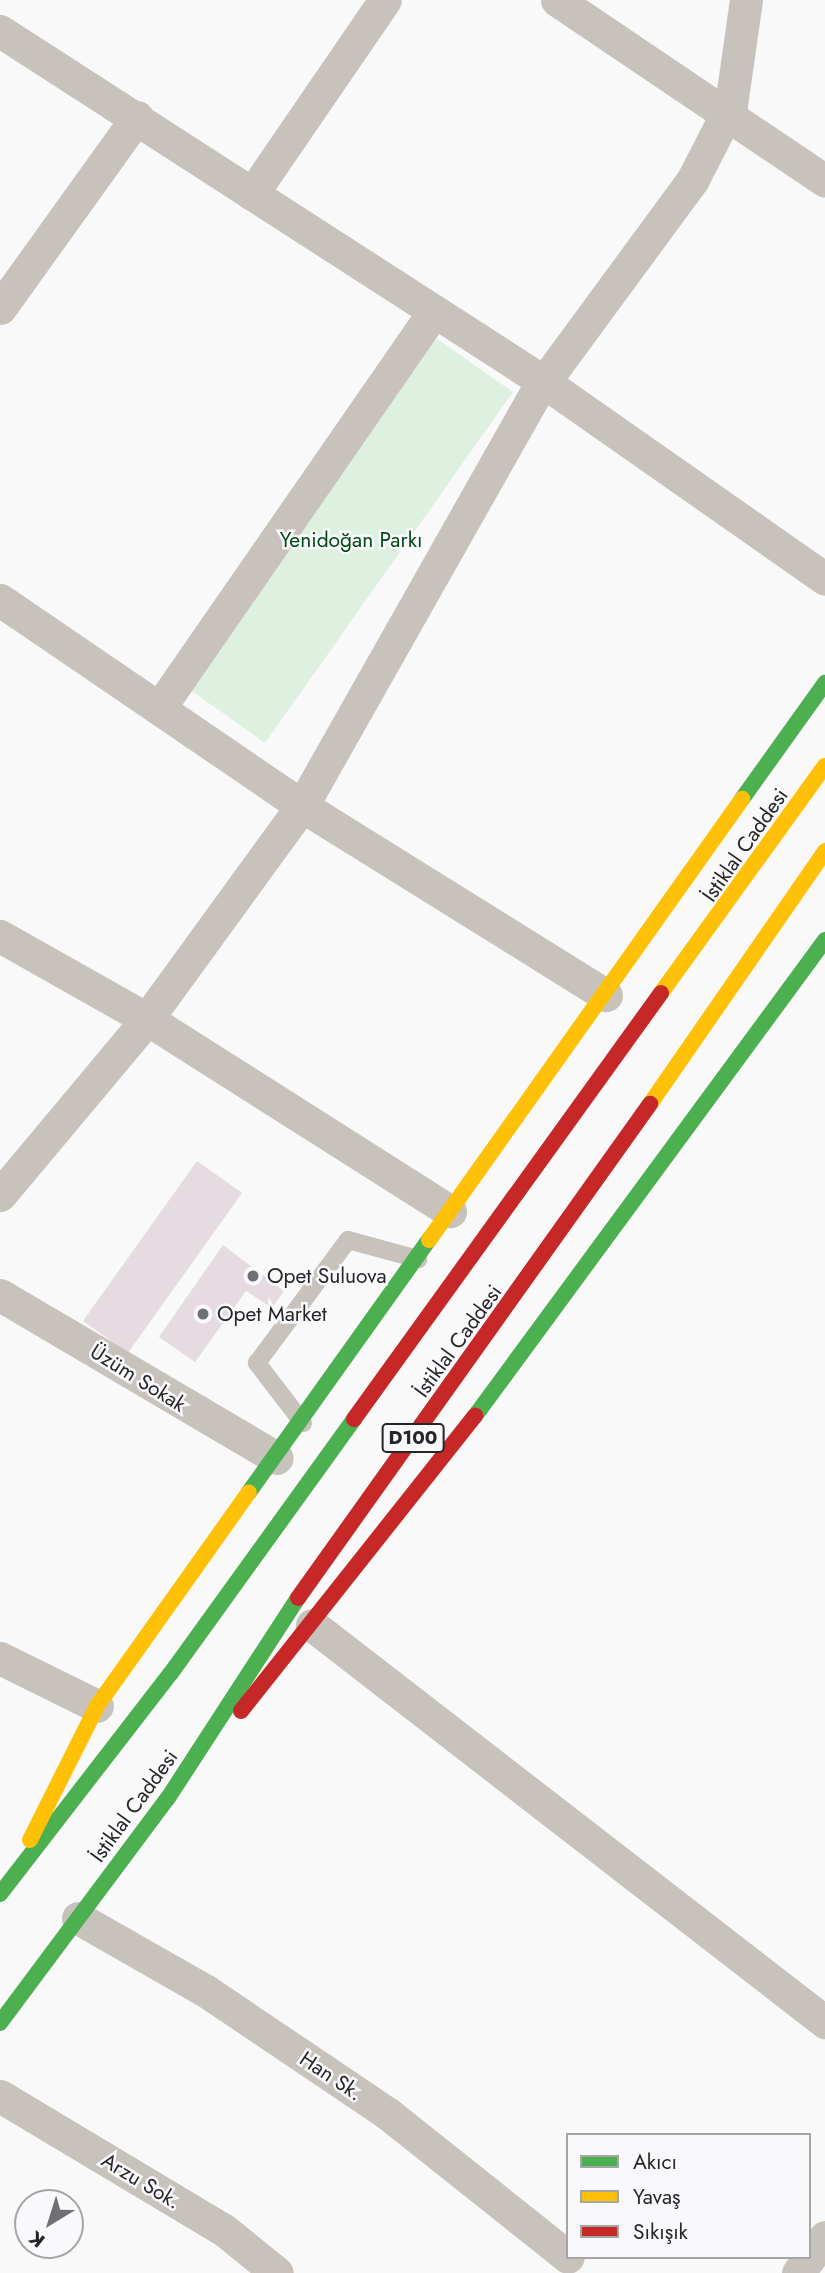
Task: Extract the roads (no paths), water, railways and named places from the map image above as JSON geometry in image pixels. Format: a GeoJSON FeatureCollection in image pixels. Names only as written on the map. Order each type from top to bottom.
{"type":"FeatureCollection","features":[{"type":"Feature","properties":{"kind":"main road"},"geometry":{"type":"LineString","coordinates":[[5,1888],[97,1706],[303,1423],[450,1211],[825,684]]}},
{"type":"Feature","properties":{"kind":"main road","name":"İstiklal Caddesi"},"geometry":{"type":"LineString","coordinates":[[5,1888],[171,1674],[825,766]]}},
{"type":"Feature","properties":{"kind":"main road","name":"İstiklal Caddesi"},"geometry":{"type":"LineString","coordinates":[[0,2023],[167,1798],[321,1562],[509,1308],[825,851]]}},
{"type":"Feature","properties":{"kind":"main road"},"geometry":{"type":"LineString","coordinates":[[167,1798],[312,1625],[525,1353],[825,940]]}},
{"type":"Feature","properties":{"kind":"street"},"geometry":{"type":"LineString","coordinates":[[252,194],[384,0]]}},
{"type":"Feature","properties":{"kind":"street"},"geometry":{"type":"LineString","coordinates":[[557,0],[825,181]]}},
{"type":"Feature","properties":{"kind":"street"},"geometry":{"type":"LineString","coordinates":[[0,1195],[147,1019],[302,806],[544,382],[693,179],[727,114],[746,0]]}},
{"type":"Feature","properties":{"kind":"street"},"geometry":{"type":"LineString","coordinates":[[0,31],[137,117],[433,313],[544,382],[825,579]]}},
{"type":"Feature","properties":{"kind":"street"},"geometry":{"type":"LineString","coordinates":[[0,308],[137,117]]}},
{"type":"Feature","properties":{"kind":"street"},"geometry":{"type":"LineString","coordinates":[[160,706],[433,313]]}},
{"type":"Feature","properties":{"kind":"street"},"geometry":{"type":"LineString","coordinates":[[0,600],[160,706],[302,806],[606,995]]}},
{"type":"Feature","properties":{"kind":"street"},"geometry":{"type":"LineString","coordinates":[[0,936],[147,1019],[450,1211]]}},
{"type":"Feature","properties":{"kind":"street","name":"Üzüm Sokak"},"geometry":{"type":"LineString","coordinates":[[0,1295],[277,1458]]}},
{"type":"Feature","properties":{"kind":"street"},"geometry":{"type":"LineString","coordinates":[[312,1625],[825,2022]]}},
{"type":"Feature","properties":{"kind":"street"},"geometry":{"type":"LineString","coordinates":[[0,1658],[97,1706]]}},
{"type":"Feature","properties":{"kind":"street","name":"Han Sk."},"geometry":{"type":"LineString","coordinates":[[78,1918],[206,1991],[387,2113],[566,2255]]}},
{"type":"Feature","properties":{"kind":"street","name":"Arzu Sok."},"geometry":{"type":"LineString","coordinates":[[0,2096],[224,2230],[277,2273]]}},
{"type":"Feature","properties":{"kind":"street"},"geometry":{"type":"LineString","coordinates":[[811,2256],[825,2237]]}},
{"type":"Feature","properties":{"kind":"street","name":"Han Sk."},"geometry":{"type":"LineString","coordinates":[[570,2259],[588,2273]]}},
{"type":"Feature","properties":{"kind":"lane"},"geometry":{"type":"LineString","coordinates":[[303,1423],[257,1363],[348,1240],[418,1259]]}},
{"type":"Feature","properties":{"kind":"place","name":"Opet Suluova"},"geometry":{"type":"Point","coordinates":[253,1276]}},
{"type":"Feature","properties":{"kind":"place","name":"Opet Market"},"geometry":{"type":"Point","coordinates":[203,1314]}},
{"type":"Feature","properties":{"kind":"park label","name":"Yenidoğan Parkı"},"geometry":{"type":"Point","coordinates":[351,540]}}]}
